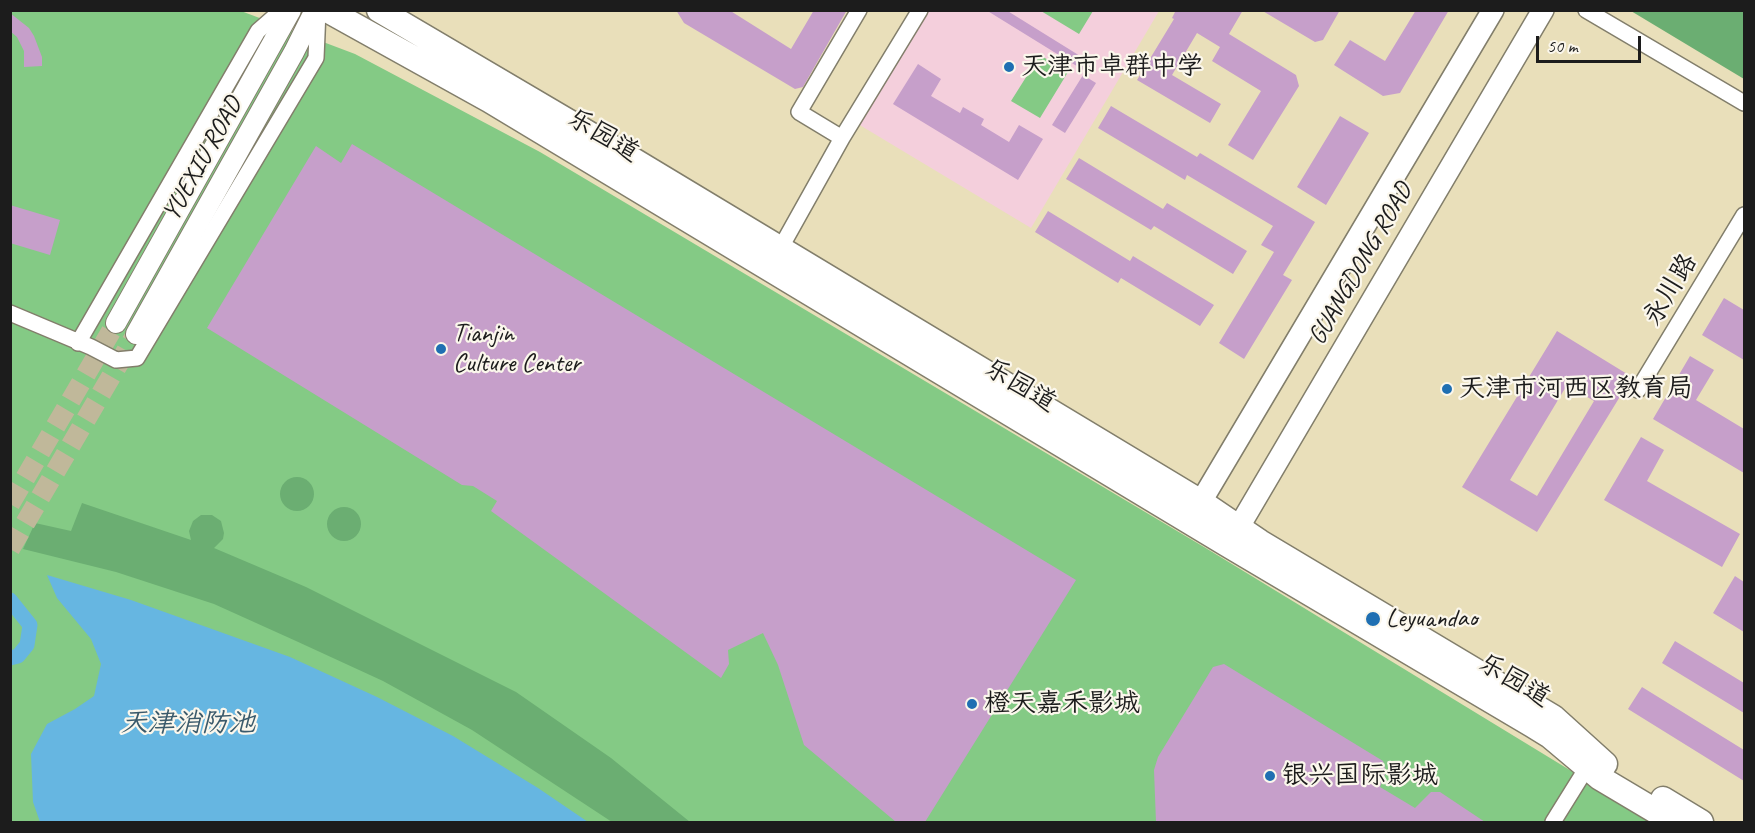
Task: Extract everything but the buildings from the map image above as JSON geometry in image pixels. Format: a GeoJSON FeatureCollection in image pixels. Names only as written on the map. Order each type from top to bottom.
{"type":"FeatureCollection","features":[{"type":"Feature","properties":{"kind":"main road","name":"乐园道"},"geometry":{"type":"LineString","coordinates":[[327,10],[774,258],[1195,512],[1550,736],[1586,769],[1674,822]]}},
{"type":"Feature","properties":{"kind":"main road","name":"乐园道"},"geometry":{"type":"LineString","coordinates":[[379,10],[605,143],[774,258]]}},
{"type":"Feature","properties":{"kind":"main road","name":"GUANGDONG ROAD"},"geometry":{"type":"LineString","coordinates":[[1195,512],[1494,10]]}},
{"type":"Feature","properties":{"kind":"main road","name":"GUANGDONG ROAD"},"geometry":{"type":"LineString","coordinates":[[1233,536],[1543,10]]}},
{"type":"Feature","properties":{"kind":"main road","name":"乐园道"},"geometry":{"type":"LineString","coordinates":[[1233,536],[1260,542],[1553,717],[1605,764],[1701,822]]}},
{"type":"Feature","properties":{"kind":"street"},"geometry":{"type":"LineString","coordinates":[[79,341],[258,31],[282,10]]}},
{"type":"Feature","properties":{"kind":"street","name":"YUEXIU ROAD"},"geometry":{"type":"LineString","coordinates":[[116,323],[291,10]]}},
{"type":"Feature","properties":{"kind":"street"},"geometry":{"type":"LineString","coordinates":[[10,305],[116,360],[137,358],[316,58],[316,10]]}},
{"type":"Feature","properties":{"kind":"street","name":"YUEXIU ROAD"},"geometry":{"type":"LineString","coordinates":[[136,334],[316,10]]}},
{"type":"Feature","properties":{"kind":"street"},"geometry":{"type":"LineString","coordinates":[[842,138],[799,112],[859,10]]}},
{"type":"Feature","properties":{"kind":"street"},"geometry":{"type":"LineString","coordinates":[[774,258],[842,138],[920,10]]}},
{"type":"Feature","properties":{"kind":"street"},"geometry":{"type":"LineString","coordinates":[[1586,10],[1744,103]]}},
{"type":"Feature","properties":{"kind":"street","name":"永川路"},"geometry":{"type":"LineString","coordinates":[[1638,390],[1744,215]]}},
{"type":"Feature","properties":{"kind":"street"},"geometry":{"type":"LineString","coordinates":[[10,313],[79,341]]}},
{"type":"Feature","properties":{"kind":"street"},"geometry":{"type":"LineString","coordinates":[[1553,822],[1586,769]]}},
{"type":"Feature","properties":{"kind":"shaded area","name":"天津市卓群中学"},"geometry":{"type":"Polygon","coordinates":[[[928,11],[1159,11],[1031,228],[858,124],[928,11]]]}},
{"type":"Feature","properties":{"kind":"green space","name":"Tianjin Culture Center"},"geometry":{"type":"Polygon","coordinates":[[[10,11],[241,11],[355,54],[540,152],[1204,547],[1655,822],[11,822],[10,11]]]}},
{"type":"Feature","properties":{"kind":"green space"},"geometry":{"type":"Polygon","coordinates":[[[1041,11],[1093,11],[1079,34],[1041,11]]]}},
{"type":"Feature","properties":{"kind":"green space"},"geometry":{"type":"Polygon","coordinates":[[[1631,11],[1744,11],[1744,79],[1631,11]]]}},
{"type":"Feature","properties":{"kind":"green space"},"geometry":{"type":"Polygon","coordinates":[[[1040,55],[1068,72],[1040,118],[1011,101],[1040,55]]]}},
{"type":"Feature","properties":{"kind":"green space"},"geometry":{"type":"Polygon","coordinates":[[[297,477],[309,482],[314,494],[309,506],[297,511],[285,506],[280,494],[285,482],[297,477]]]}},
{"type":"Feature","properties":{"kind":"green space"},"geometry":{"type":"Polygon","coordinates":[[[82,503],[191,540],[189,531],[193,521],[201,515],[212,515],[221,521],[224,533],[223,539],[214,548],[306,587],[516,692],[611,758],[690,822],[612,822],[472,730],[383,681],[214,604],[116,572],[23,549],[35,523],[71,531],[82,503]]]}},
{"type":"Feature","properties":{"kind":"green space"},"geometry":{"type":"Polygon","coordinates":[[[344,507],[356,512],[361,524],[356,536],[344,541],[332,536],[327,524],[332,512],[344,507]]]}},
{"type":"Feature","properties":{"kind":"water","name":"天津消防池"},"geometry":{"type":"Polygon","coordinates":[[[47,575],[131,600],[290,657],[377,697],[453,736],[538,788],[588,822],[40,822],[33,802],[31,754],[47,724],[94,696],[101,664],[91,639],[57,598],[47,575]]]}},
{"type":"Feature","properties":{"kind":"waterway"},"geometry":{"type":"LineString","coordinates":[[10,600],[30,625],[27,645],[18,656],[10,658]]}},
{"type":"Feature","properties":{"kind":"tunnel"},"geometry":{"type":"LineString","coordinates":[[10,504],[116,323]]}},
{"type":"Feature","properties":{"kind":"tunnel"},"geometry":{"type":"LineString","coordinates":[[10,549],[136,334]]}},
{"type":"Feature","properties":{"kind":"place","name":"天津市卓群中学"},"geometry":{"type":"Point","coordinates":[1009,67]}},
{"type":"Feature","properties":{"kind":"place","name":"Tianjin Culture Center"},"geometry":{"type":"Point","coordinates":[441,349]}},
{"type":"Feature","properties":{"kind":"place","name":"天津市河西区教育局"},"geometry":{"type":"Point","coordinates":[1447,389]}},
{"type":"Feature","properties":{"kind":"place","name":"Leyuandao"},"geometry":{"type":"Point","coordinates":[1373,619]}},
{"type":"Feature","properties":{"kind":"place","name":"橙天嘉禾影城"},"geometry":{"type":"Point","coordinates":[972,704]}},
{"type":"Feature","properties":{"kind":"place","name":"银兴国际影城"},"geometry":{"type":"Point","coordinates":[1270,776]}}]}
